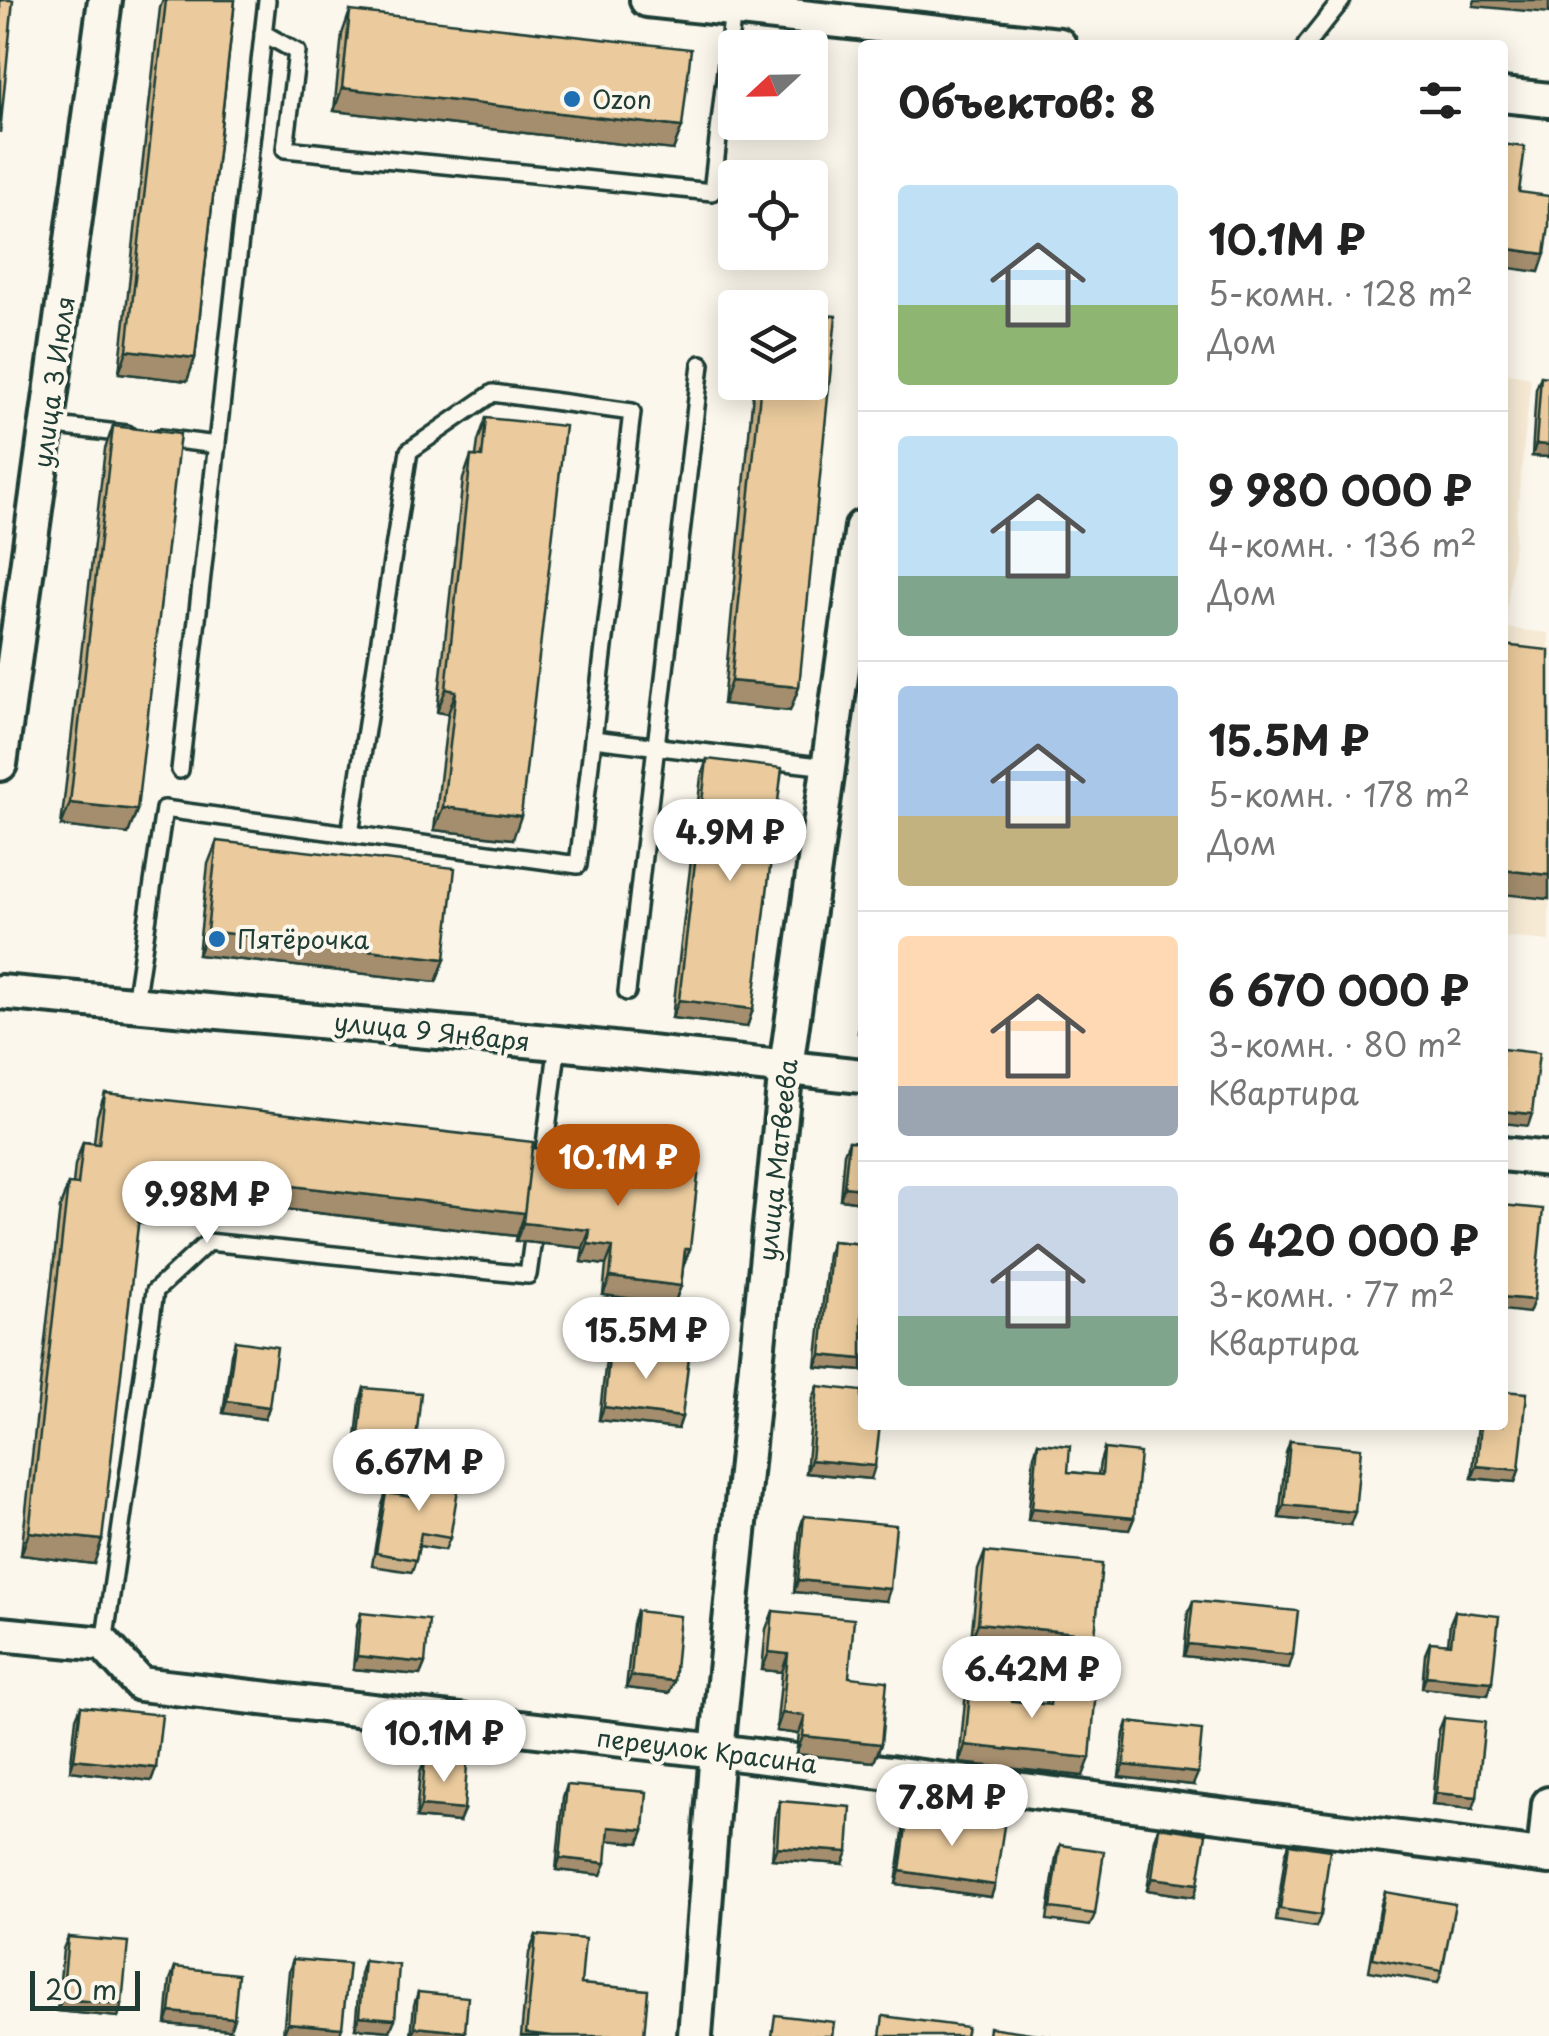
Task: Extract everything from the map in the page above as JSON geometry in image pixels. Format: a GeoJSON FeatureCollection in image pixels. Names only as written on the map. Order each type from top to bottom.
{"type":"FeatureCollection","features":[{"type":"Feature","properties":{"kind":"street","name":"улица 3 Июля"},"geometry":{"type":"LineString","coordinates":[[0,764],[105,0]]}},
{"type":"Feature","properties":{"kind":"street"},"geometry":{"type":"LineString","coordinates":[[647,0],[968,40]]}},
{"type":"Feature","properties":{"kind":"street"},"geometry":{"type":"LineString","coordinates":[[1508,96],[1549,100]]}},
{"type":"Feature","properties":{"kind":"street","name":"улица Матвеева"},"geometry":{"type":"LineString","coordinates":[[695,2036],[717,1751],[786,1066],[858,555]]}},
{"type":"Feature","properties":{"kind":"street","name":"улица 9 Января"},"geometry":{"type":"LineString","coordinates":[[0,992],[558,1043],[858,1075]]}},
{"type":"Feature","properties":{"kind":"street"},"geometry":{"type":"LineString","coordinates":[[1508,1155],[1549,1160]]}},
{"type":"Feature","properties":{"kind":"street"},"geometry":{"type":"LineString","coordinates":[[0,1634],[104,1644]]}},
{"type":"Feature","properties":{"kind":"street","name":"переулок Красина"},"geometry":{"type":"LineString","coordinates":[[104,1644],[140,1684],[717,1751],[1546,1857]]}},
{"type":"Feature","properties":{"kind":"street"},"geometry":{"type":"LineString","coordinates":[[1546,1857],[1549,1804]]}},
{"type":"Feature","properties":{"kind":"lane"},"geometry":{"type":"LineString","coordinates":[[180,770],[267,0]]}},
{"type":"Feature","properties":{"kind":"lane"},"geometry":{"type":"LineString","coordinates":[[1310,40],[1342,0]]}},
{"type":"Feature","properties":{"kind":"lane"},"geometry":{"type":"LineString","coordinates":[[264,33],[297,52],[285,149],[712,192],[733,9]]}},
{"type":"Feature","properties":{"kind":"lane"},"geometry":{"type":"LineString","coordinates":[[627,992],[701,364]]}},
{"type":"Feature","properties":{"kind":"lane"},"geometry":{"type":"LineString","coordinates":[[135,1004],[164,809],[578,865],[632,412],[494,393],[409,451],[350,834]]}},
{"type":"Feature","properties":{"kind":"lane"},"geometry":{"type":"LineString","coordinates":[[47,425],[217,445]]}},
{"type":"Feature","properties":{"kind":"lane"},"geometry":{"type":"LineString","coordinates":[[594,739],[828,767]]}},
{"type":"Feature","properties":{"kind":"lane"},"geometry":{"type":"LineString","coordinates":[[540,1178],[558,1043]]}},
{"type":"Feature","properties":{"kind":"lane"},"geometry":{"type":"LineString","coordinates":[[104,1644],[155,1291],[208,1242],[528,1275],[536,1217]]}},
{"type":"Feature","properties":{"kind":"shaded area"},"geometry":{"type":"Polygon","coordinates":[[[1508,374],[1531,378],[1508,599],[1508,374]]]}},
{"type":"Feature","properties":{"kind":"shaded area"},"geometry":{"type":"Polygon","coordinates":[[[1508,628],[1549,633],[1549,941],[1508,937],[1508,628]]]}},
{"type":"Feature","properties":{"kind":"building"},"geometry":{"type":"Polygon","coordinates":[[[0,0],[13,0],[0,133],[0,0]]]}},
{"type":"Feature","properties":{"kind":"building"},"geometry":{"type":"Polygon","coordinates":[[[166,0],[235,0],[195,358],[127,350],[166,0]]]}},
{"type":"Feature","properties":{"kind":"building"},"geometry":{"type":"Polygon","coordinates":[[[350,11],[691,49],[682,127],[342,88],[350,11]]]}},
{"type":"Feature","properties":{"kind":"building"},"geometry":{"type":"Polygon","coordinates":[[[1508,145],[1525,147],[1519,192],[1549,196],[1545,254],[1508,249],[1508,145]]]}},
{"type":"Feature","properties":{"kind":"building"},"geometry":{"type":"Polygon","coordinates":[[[828,315],[836,316],[828,396],[828,315]]]}},
{"type":"Feature","properties":{"kind":"building"},"geometry":{"type":"Polygon","coordinates":[[[1541,376],[1549,377],[1549,445],[1536,444],[1541,376]]]}},
{"type":"Feature","properties":{"kind":"building"},"geometry":{"type":"Polygon","coordinates":[[[759,400],[828,400],[799,687],[731,681],[759,400]]]}},
{"type":"Feature","properties":{"kind":"building"},"geometry":{"type":"Polygon","coordinates":[[[486,418],[565,426],[521,816],[443,807],[456,691],[446,689],[471,456],[482,457],[486,418]]]}},
{"type":"Feature","properties":{"kind":"building"},"geometry":{"type":"Polygon","coordinates":[[[113,426],[180,434],[137,810],[70,803],[113,426]]]}},
{"type":"Feature","properties":{"kind":"building"},"geometry":{"type":"Polygon","coordinates":[[[1508,646],[1549,650],[1549,875],[1508,871],[1508,646]]]}},
{"type":"Feature","properties":{"kind":"building"},"geometry":{"type":"Polygon","coordinates":[[[707,759],[782,768],[753,1009],[679,1000],[707,759]]]}},
{"type":"Feature","properties":{"kind":"building"},"geometry":{"type":"Polygon","coordinates":[[[217,841],[455,868],[445,959],[207,931],[217,841]]]}},
{"type":"Feature","properties":{"kind":"building"},"geometry":{"type":"Polygon","coordinates":[[[1508,1050],[1539,1053],[1532,1114],[1508,1112],[1508,1050]]]}},
{"type":"Feature","properties":{"kind":"building"},"geometry":{"type":"Polygon","coordinates":[[[105,1093],[533,1142],[525,1213],[154,1170],[151,1200],[141,1199],[102,1540],[29,1532],[68,1184],[78,1185],[83,1142],[99,1144],[105,1093]]]}},
{"type":"Feature","properties":{"kind":"building"},"geometry":{"type":"Polygon","coordinates":[[[849,1141],[858,1142],[858,1189],[844,1187],[849,1141]]]}},
{"type":"Feature","properties":{"kind":"building"},"geometry":{"type":"Polygon","coordinates":[[[532,1148],[699,1167],[690,1249],[685,1249],[681,1286],[610,1277],[613,1247],[588,1244],[590,1230],[523,1223],[532,1148]]]}},
{"type":"Feature","properties":{"kind":"building"},"geometry":{"type":"Polygon","coordinates":[[[1508,1206],[1543,1209],[1534,1300],[1508,1298],[1508,1206]]]}},
{"type":"Feature","properties":{"kind":"building"},"geometry":{"type":"Polygon","coordinates":[[[832,1241],[858,1244],[858,1359],[821,1355],[832,1241]]]}},
{"type":"Feature","properties":{"kind":"building"},"geometry":{"type":"Polygon","coordinates":[[[235,1341],[277,1347],[269,1407],[227,1401],[235,1341]]]}},
{"type":"Feature","properties":{"kind":"building"},"geometry":{"type":"Polygon","coordinates":[[[610,1348],[689,1357],[682,1417],[604,1407],[610,1348]]]}},
{"type":"Feature","properties":{"kind":"building"},"geometry":{"type":"Polygon","coordinates":[[[818,1386],[858,1391],[858,1430],[879,1430],[875,1466],[811,1460],[818,1386]]]}},
{"type":"Feature","properties":{"kind":"building"},"geometry":{"type":"Polygon","coordinates":[[[364,1388],[421,1393],[416,1440],[359,1435],[364,1388]]]}},
{"type":"Feature","properties":{"kind":"building"},"geometry":{"type":"Polygon","coordinates":[[[1508,1391],[1527,1393],[1519,1470],[1477,1466],[1481,1430],[1508,1430],[1508,1391]]]}},
{"type":"Feature","properties":{"kind":"building"},"geometry":{"type":"Polygon","coordinates":[[[1290,1441],[1361,1448],[1355,1512],[1284,1505],[1290,1441]]]}},
{"type":"Feature","properties":{"kind":"building"},"geometry":{"type":"Polygon","coordinates":[[[1038,1443],[1070,1446],[1068,1472],[1102,1475],[1104,1449],[1140,1453],[1134,1518],[1032,1508],[1038,1443]]]}},
{"type":"Feature","properties":{"kind":"building"},"geometry":{"type":"Polygon","coordinates":[[[423,1465],[461,1471],[450,1538],[421,1533],[416,1560],[376,1553],[386,1493],[418,1498],[423,1465]]]}},
{"type":"Feature","properties":{"kind":"building"},"geometry":{"type":"Polygon","coordinates":[[[804,1516],[896,1525],[890,1589],[798,1580],[804,1516]]]}},
{"type":"Feature","properties":{"kind":"building"},"geometry":{"type":"Polygon","coordinates":[[[985,1552],[1102,1564],[1095,1635],[978,1623],[985,1552]]]}},
{"type":"Feature","properties":{"kind":"building"},"geometry":{"type":"Polygon","coordinates":[[[1193,1601],[1298,1611],[1293,1655],[1188,1644],[1193,1601]]]}},
{"type":"Feature","properties":{"kind":"building"},"geometry":{"type":"Polygon","coordinates":[[[637,1611],[680,1616],[674,1681],[631,1676],[637,1611]]]}},
{"type":"Feature","properties":{"kind":"building"},"geometry":{"type":"Polygon","coordinates":[[[773,1611],[854,1619],[849,1677],[887,1681],[881,1744],[803,1736],[805,1716],[782,1713],[788,1654],[769,1652],[773,1611]]]}},
{"type":"Feature","properties":{"kind":"building"},"geometry":{"type":"Polygon","coordinates":[[[1455,1611],[1499,1616],[1492,1682],[1426,1676],[1430,1642],[1451,1644],[1455,1611]]]}},
{"type":"Feature","properties":{"kind":"building"},"geometry":{"type":"Polygon","coordinates":[[[361,1613],[429,1620],[425,1663],[357,1656],[361,1613]]]}},
{"type":"Feature","properties":{"kind":"building"},"geometry":{"type":"Polygon","coordinates":[[[971,1683],[1014,1687],[1012,1701],[1050,1705],[1052,1686],[1096,1690],[1090,1758],[965,1745],[971,1683]]]}},
{"type":"Feature","properties":{"kind":"building"},"geometry":{"type":"Polygon","coordinates":[[[81,1706],[162,1715],[156,1768],[74,1759],[81,1706]]]}},
{"type":"Feature","properties":{"kind":"building"},"geometry":{"type":"Polygon","coordinates":[[[1444,1718],[1485,1722],[1477,1797],[1436,1793],[1444,1718]]]}},
{"type":"Feature","properties":{"kind":"building"},"geometry":{"type":"Polygon","coordinates":[[[1128,1722],[1202,1730],[1198,1773],[1124,1765],[1128,1722]]]}},
{"type":"Feature","properties":{"kind":"building"},"geometry":{"type":"Polygon","coordinates":[[[425,1759],[467,1764],[464,1810],[421,1806],[425,1759]]]}},
{"type":"Feature","properties":{"kind":"building"},"geometry":{"type":"Polygon","coordinates":[[[567,1785],[647,1792],[644,1830],[609,1827],[606,1863],[560,1858],[567,1785]]]}},
{"type":"Feature","properties":{"kind":"building"},"geometry":{"type":"Polygon","coordinates":[[[780,1801],[851,1807],[848,1852],[777,1847],[780,1801]]]}},
{"type":"Feature","properties":{"kind":"building"},"geometry":{"type":"Polygon","coordinates":[[[908,1813],[1004,1826],[995,1885],[900,1871],[908,1813]]]}},
{"type":"Feature","properties":{"kind":"building"},"geometry":{"type":"Polygon","coordinates":[[[1159,1827],[1206,1834],[1198,1884],[1152,1878],[1159,1827]]]}},
{"type":"Feature","properties":{"kind":"building"},"geometry":{"type":"Polygon","coordinates":[[[1289,1844],[1330,1850],[1321,1915],[1280,1909],[1289,1844]]]}},
{"type":"Feature","properties":{"kind":"building"},"geometry":{"type":"Polygon","coordinates":[[[1060,1845],[1104,1851],[1095,1914],[1051,1908],[1060,1845]]]}},
{"type":"Feature","properties":{"kind":"building"},"geometry":{"type":"Polygon","coordinates":[[[1385,1892],[1455,1904],[1442,1971],[1373,1958],[1385,1892]]]}},
{"type":"Feature","properties":{"kind":"building"},"geometry":{"type":"Polygon","coordinates":[[[536,1935],[585,1939],[581,1984],[648,1990],[644,2036],[526,2033],[536,1935]]]}},
{"type":"Feature","properties":{"kind":"building"},"geometry":{"type":"Polygon","coordinates":[[[68,1937],[128,1942],[122,2004],[62,1999],[68,1937]]]}},
{"type":"Feature","properties":{"kind":"building"},"geometry":{"type":"Polygon","coordinates":[[[293,1959],[349,1964],[342,2028],[288,2023],[293,1959]]]}},
{"type":"Feature","properties":{"kind":"building"},"geometry":{"type":"Polygon","coordinates":[[[364,1961],[399,1965],[395,2019],[359,2016],[364,1961]]]}},
{"type":"Feature","properties":{"kind":"building"},"geometry":{"type":"Polygon","coordinates":[[[175,1967],[238,1974],[234,2018],[170,2012],[175,1967]]]}},
{"type":"Feature","properties":{"kind":"building"},"geometry":{"type":"Polygon","coordinates":[[[418,1992],[468,1997],[465,2032],[415,2027],[418,1992]]]}},
{"type":"Feature","properties":{"kind":"building"},"geometry":{"type":"Polygon","coordinates":[[[775,2015],[834,2022],[832,2036],[772,2036],[775,2015]]]}},
{"type":"Feature","properties":{"kind":"building"},"geometry":{"type":"Polygon","coordinates":[[[883,2016],[967,2027],[965,2036],[880,2036],[883,2016]]]}},
{"type":"Feature","properties":{"kind":"building"},"geometry":{"type":"Polygon","coordinates":[[[989,2027],[1051,2036],[988,2036],[989,2027]]]}},
{"type":"Feature","properties":{"kind":"place","name":"Ozon"},"geometry":{"type":"Point","coordinates":[572,99]}},
{"type":"Feature","properties":{"kind":"place","name":"Пятёрочка"},"geometry":{"type":"Point","coordinates":[217,939]}}]}
